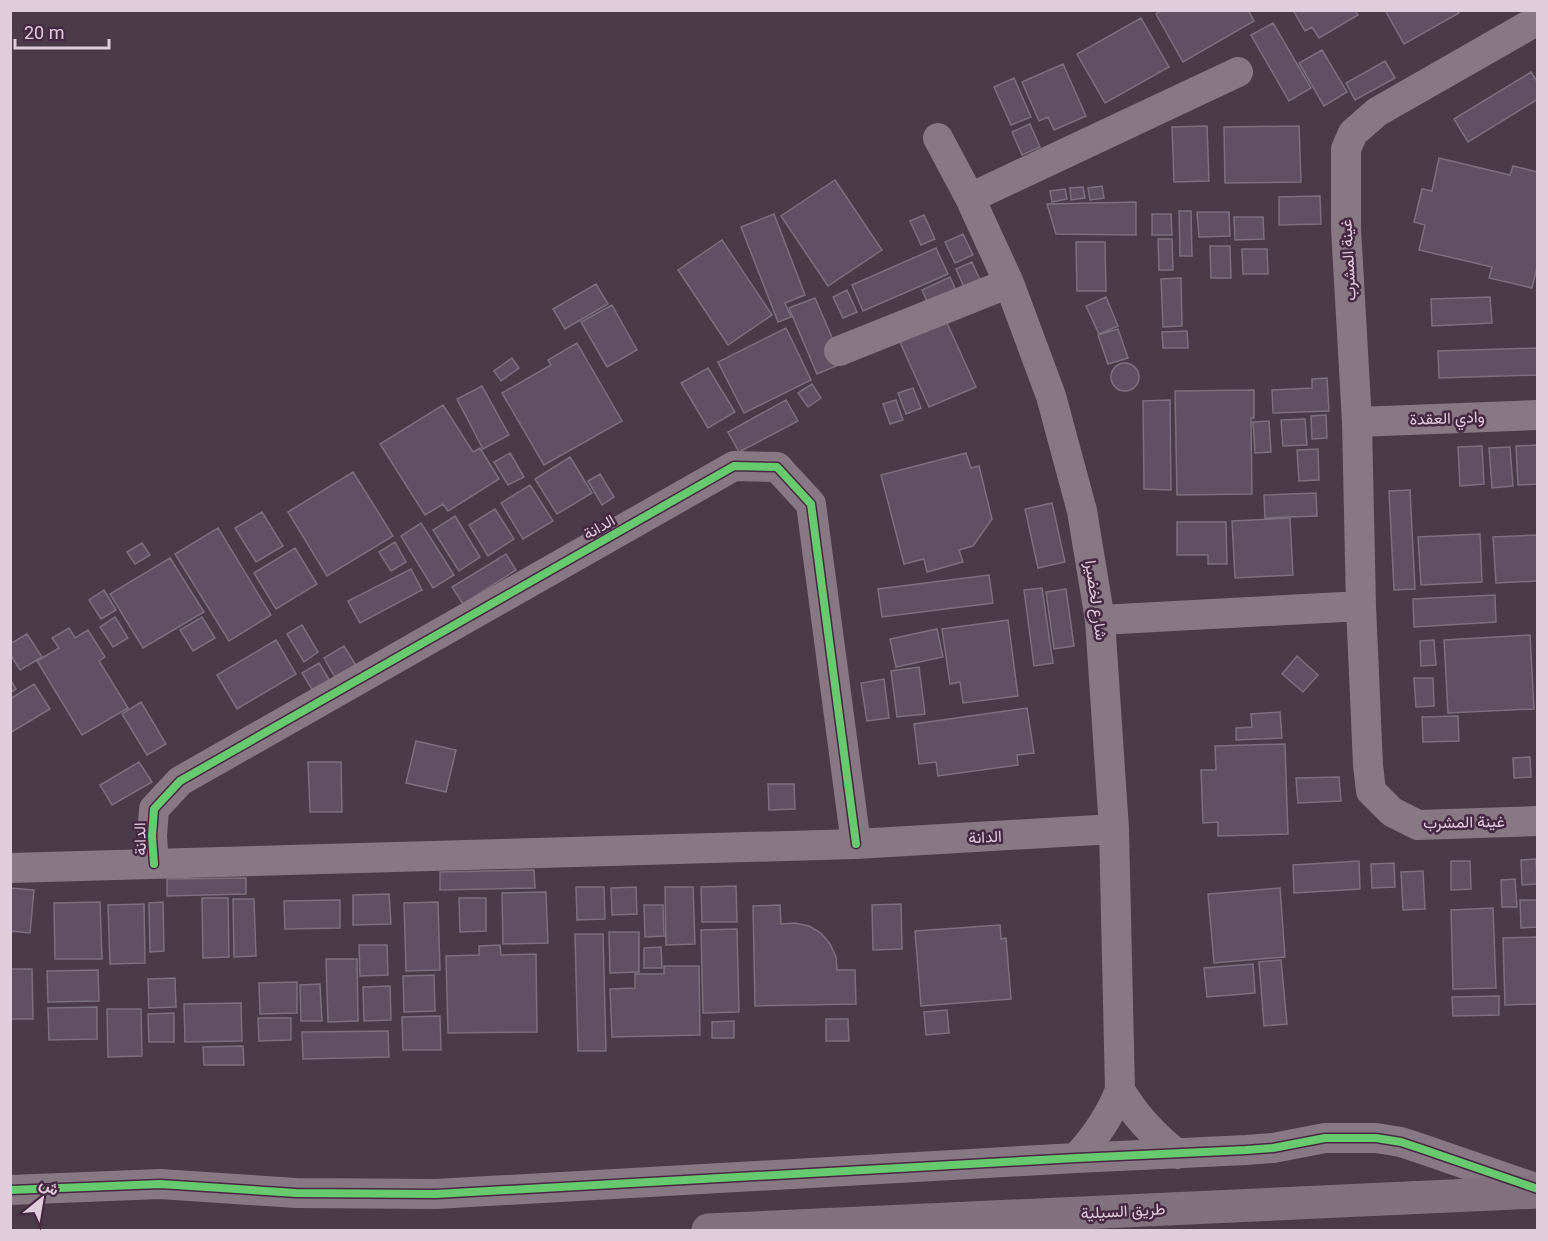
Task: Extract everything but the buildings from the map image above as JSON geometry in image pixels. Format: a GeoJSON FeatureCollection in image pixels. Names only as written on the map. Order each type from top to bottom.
{"type":"FeatureCollection","features":[{"type":"Feature","properties":{"kind":"main road","name":"طريق السيلية"},"geometry":{"type":"LineString","coordinates":[[708,1230],[1538,1191]]}},
{"type":"Feature","properties":{"kind":"street","name":"غينة المشرب"},"geometry":{"type":"LineString","coordinates":[[1538,20],[1377,112],[1353,133],[1346,149],[1346,228],[1358,422],[1361,606],[1371,791],[1392,812],[1418,825],[1538,820]]}},
{"type":"Feature","properties":{"kind":"street"},"geometry":{"type":"LineString","coordinates":[[970,198],[1238,72]]}},
{"type":"Feature","properties":{"kind":"street","name":"شارع لخضيرا"},"geometry":{"type":"LineString","coordinates":[[938,138],[970,198],[1009,283],[1051,396],[1082,511],[1100,620],[1114,829],[1120,1090],[1113,1109],[1102,1127],[1091,1143],[1076,1158]]}},
{"type":"Feature","properties":{"kind":"street"},"geometry":{"type":"LineString","coordinates":[[839,351],[1009,283]]}},
{"type":"Feature","properties":{"kind":"street","name":"وادي العقدة"},"geometry":{"type":"LineString","coordinates":[[1358,422],[1538,415]]}},
{"type":"Feature","properties":{"kind":"street","name":"الدانة"},"geometry":{"type":"LineString","coordinates":[[154,864],[152,836],[154,809],[180,780],[734,466],[777,467],[811,504],[856,844]]}},
{"type":"Feature","properties":{"kind":"street"},"geometry":{"type":"LineString","coordinates":[[1100,620],[1361,606]]}},
{"type":"Feature","properties":{"kind":"street","name":"الدانة"},"geometry":{"type":"LineString","coordinates":[[10,868],[856,844],[1114,829]]}},
{"type":"Feature","properties":{"kind":"street"},"geometry":{"type":"LineString","coordinates":[[1120,1090],[1144,1126],[1177,1154]]}},
{"type":"Feature","properties":{"kind":"street"},"geometry":{"type":"LineString","coordinates":[[10,1190],[160,1184],[307,1193],[436,1194],[1177,1154],[1273,1148],[1324,1138],[1376,1138],[1401,1142],[1538,1191]]}},
{"type":"Feature","properties":{"kind":"cycle path"},"geometry":{"type":"LineString","coordinates":[[154,864],[152,836],[154,809],[180,781],[734,466],[777,467],[811,504],[856,844]]}},
{"type":"Feature","properties":{"kind":"cycle path"},"geometry":{"type":"LineString","coordinates":[[10,1190],[160,1184],[296,1193],[436,1194],[1246,1150],[1273,1148],[1325,1138],[1376,1138],[1401,1142],[1538,1189]]}}]}
